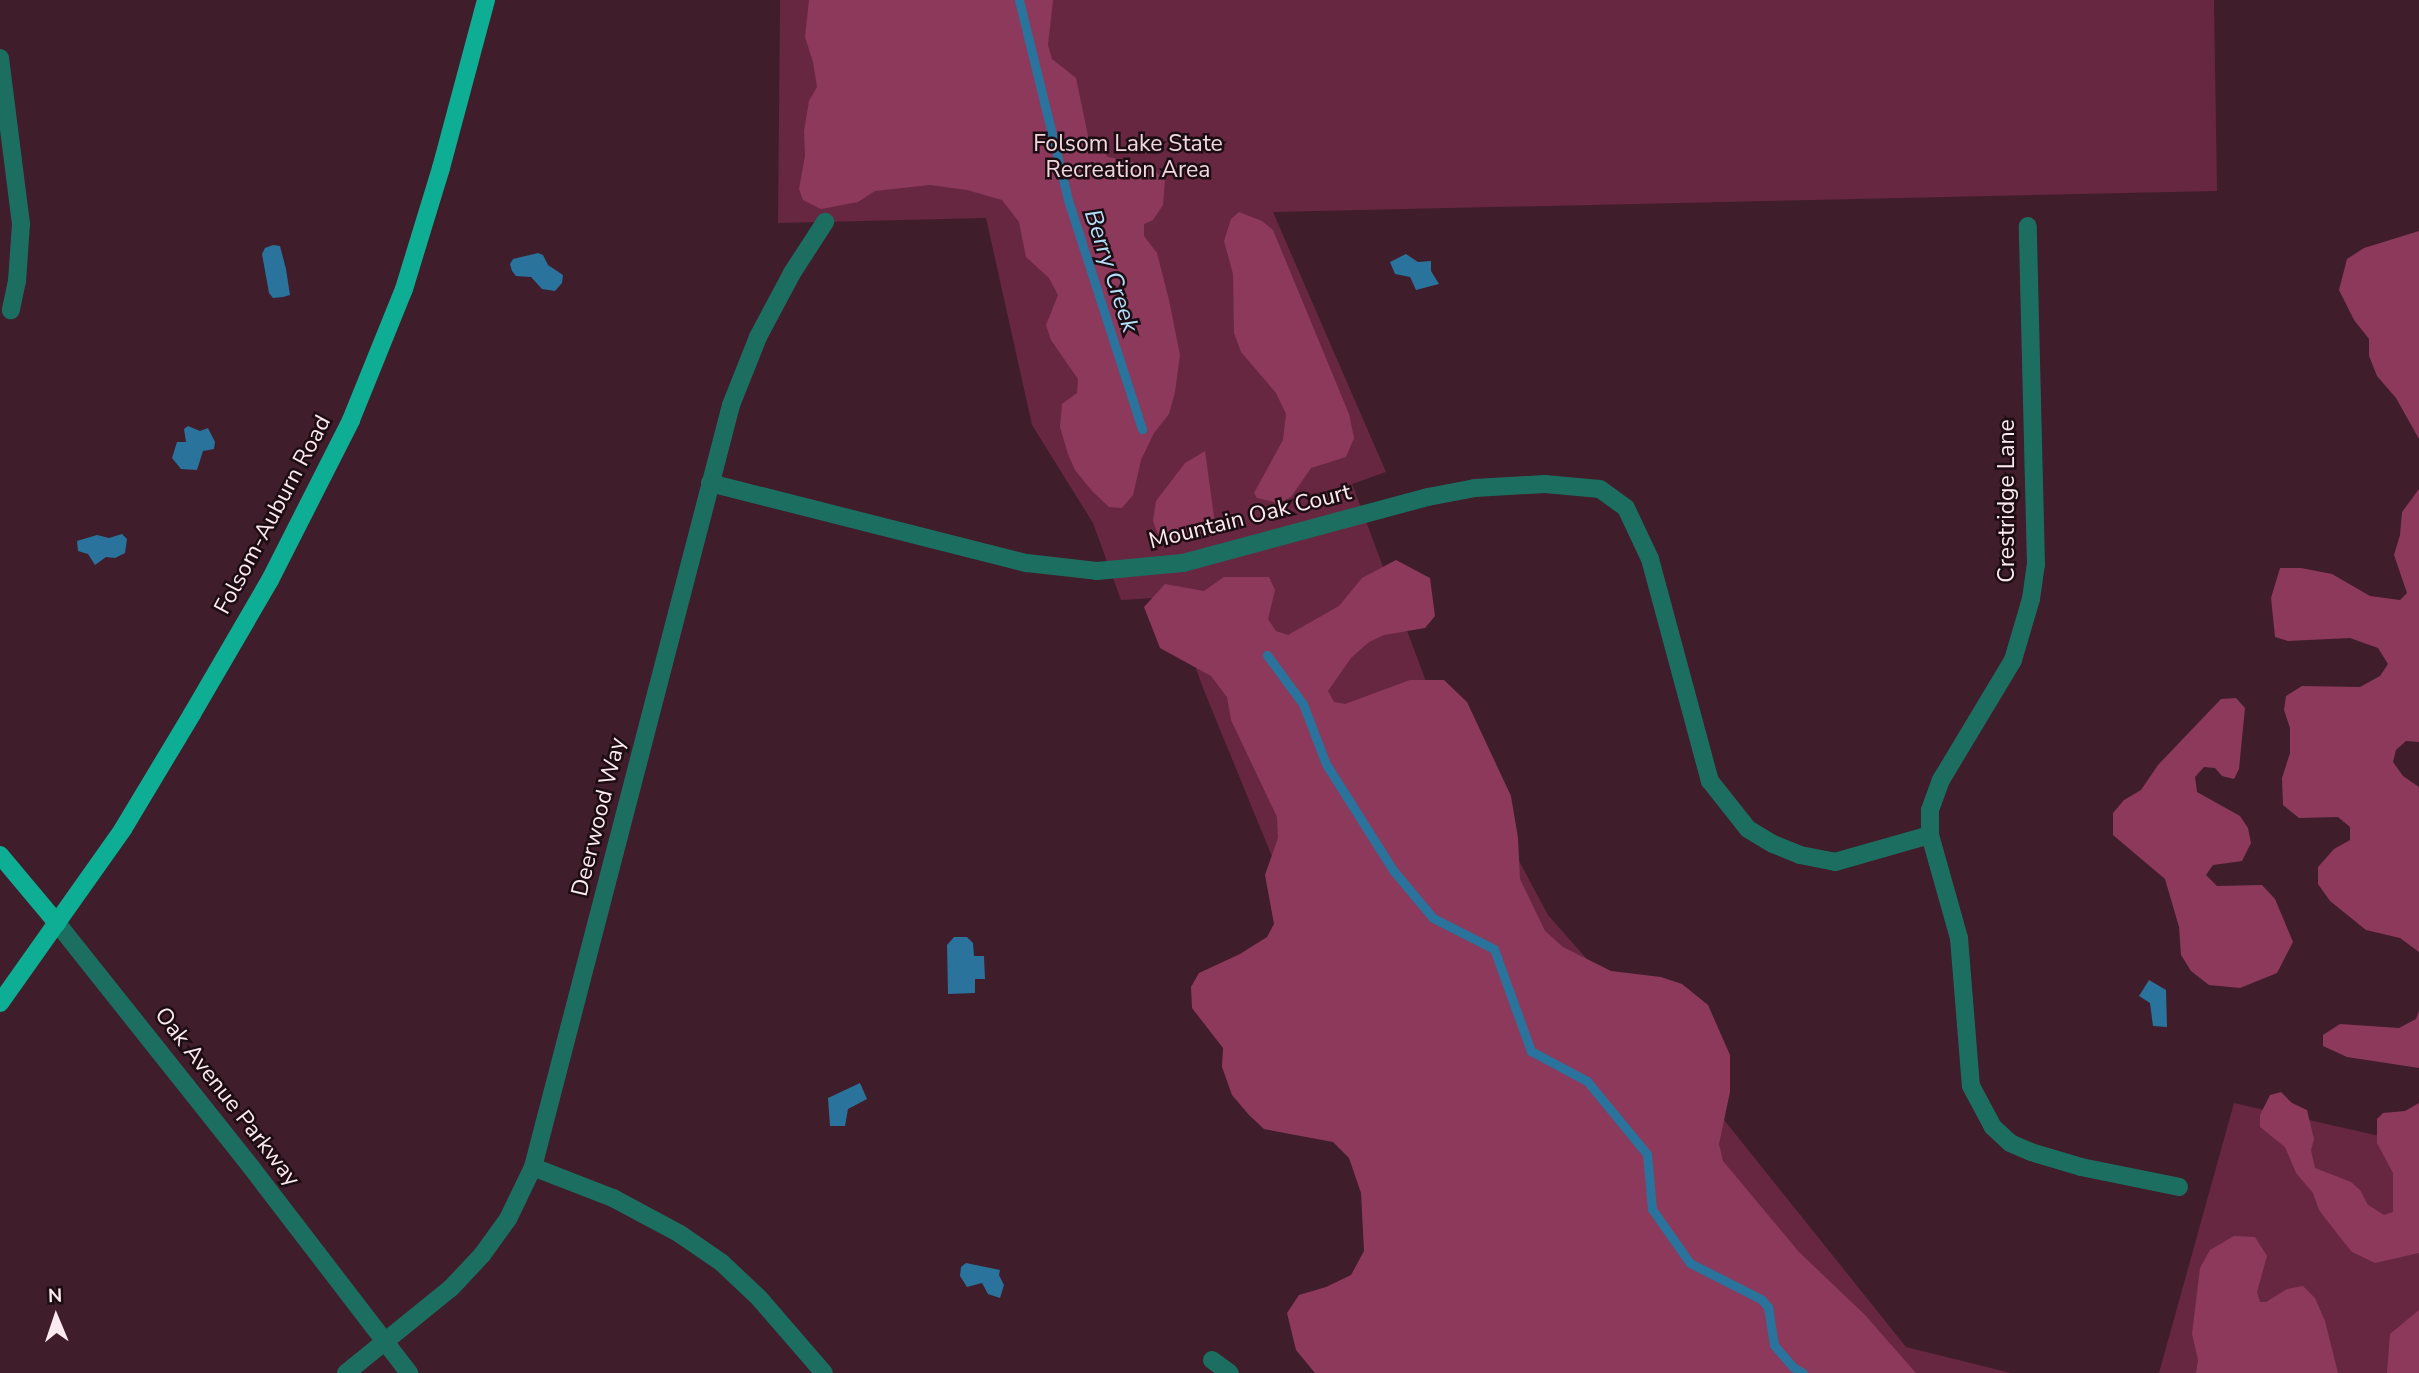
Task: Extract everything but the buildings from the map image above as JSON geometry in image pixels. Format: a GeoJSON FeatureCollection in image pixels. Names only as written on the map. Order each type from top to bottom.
{"type":"FeatureCollection","features":[{"type":"Feature","properties":{"kind":"main road","name":"Folsom-Auburn Road"},"geometry":{"type":"LineString","coordinates":[[0,1003],[123,829],[270,580],[351,420],[404,289],[441,168],[486,0]]}},
{"type":"Feature","properties":{"kind":"main road","name":"Oak Avenue Parkway"},"geometry":{"type":"LineString","coordinates":[[0,855],[57,923]]}},
{"type":"Feature","properties":{"kind":"street"},"geometry":{"type":"LineString","coordinates":[[0,58],[21,224],[19,262],[11,310]]}},
{"type":"Feature","properties":{"kind":"street","name":"Deerwood Way"},"geometry":{"type":"LineString","coordinates":[[346,1373],[384,1339],[451,1287],[482,1255],[508,1219],[533,1167],[731,405],[758,337],[792,273],[825,222]]}},
{"type":"Feature","properties":{"kind":"street","name":"Crestridge Lane"},"geometry":{"type":"LineString","coordinates":[[2028,226],[2036,565],[2031,599],[2013,660],[1941,780],[1930,810],[1930,835],[1959,939],[1970,1086],[1993,1127],[2010,1143],[2031,1152],[2081,1167],[2179,1187]]}},
{"type":"Feature","properties":{"kind":"street","name":"Mountain Oak Court"},"geometry":{"type":"LineString","coordinates":[[710,483],[1027,563],[1113,571],[1196,559],[1377,510],[1475,488],[1545,484],[1600,489],[1626,508],[1650,559],[1710,781],[1748,829],[1773,844],[1800,855],[1835,862],[1930,835]]}},
{"type":"Feature","properties":{"kind":"street","name":"Oak Avenue Parkway"},"geometry":{"type":"LineString","coordinates":[[57,923],[409,1373]]}},
{"type":"Feature","properties":{"kind":"street"},"geometry":{"type":"LineString","coordinates":[[533,1167],[613,1198],[680,1234],[722,1263],[759,1298],[824,1373]]}},
{"type":"Feature","properties":{"kind":"street"},"geometry":{"type":"LineString","coordinates":[[1212,1360],[1230,1373]]}},
{"type":"Feature","properties":{"kind":"green space","name":"Folsom Lake State Recreation Area"},"geometry":{"type":"Polygon","coordinates":[[[780,0],[2214,0],[2217,191],[1273,212],[1386,472],[1352,484],[1433,700],[1548,915],[1681,1066],[1906,1347],[2011,1373],[1543,1373],[1289,898],[1203,688],[1170,597],[1121,600],[1093,523],[1032,425],[986,218],[778,223],[780,0]]]}},
{"type":"Feature","properties":{"kind":"green space"},"geometry":{"type":"Polygon","coordinates":[[[2234,1103],[2419,1145],[2419,1373],[2159,1373],[2234,1103]]]}},
{"type":"Feature","properties":{"kind":"shaded area"},"geometry":{"type":"Polygon","coordinates":[[[809,0],[1053,0],[1048,45],[1052,59],[1076,78],[1088,136],[1108,157],[1148,165],[1165,180],[1163,205],[1153,220],[1144,224],[1144,236],[1157,253],[1180,355],[1169,414],[1154,433],[1141,460],[1133,495],[1122,508],[1109,507],[1092,491],[1075,470],[1068,454],[1060,427],[1062,404],[1077,393],[1078,379],[1051,340],[1046,325],[1058,295],[1049,278],[1026,257],[1019,222],[1002,200],[967,190],[930,185],[875,191],[858,202],[821,209],[803,200],[799,189],[805,156],[804,131],[809,101],[817,87],[805,37],[809,0]]]}},
{"type":"Feature","properties":{"kind":"shaded area"},"geometry":{"type":"Polygon","coordinates":[[[1239,212],[1262,221],[1273,230],[1349,414],[1354,438],[1346,457],[1311,468],[1291,497],[1278,503],[1257,498],[1254,493],[1283,440],[1286,414],[1276,393],[1241,352],[1234,333],[1233,274],[1224,241],[1231,219],[1239,212]]]}},
{"type":"Feature","properties":{"kind":"shaded area"},"geometry":{"type":"Polygon","coordinates":[[[2419,231],[2419,439],[2396,398],[2377,376],[2369,356],[2369,339],[2354,320],[2339,290],[2347,259],[2364,248],[2419,231]]]}},
{"type":"Feature","properties":{"kind":"shaded area"},"geometry":{"type":"Polygon","coordinates":[[[1205,451],[1215,524],[1206,532],[1168,543],[1160,540],[1153,521],[1156,501],[1185,463],[1205,451]]]}},
{"type":"Feature","properties":{"kind":"shaded area"},"geometry":{"type":"Polygon","coordinates":[[[2419,489],[2419,742],[2406,741],[2396,750],[2393,762],[2403,776],[2419,787],[2419,952],[2400,938],[2366,930],[2330,901],[2318,884],[2318,867],[2334,849],[2350,840],[2350,827],[2338,817],[2299,818],[2283,805],[2282,778],[2290,753],[2290,728],[2284,710],[2286,696],[2302,686],[2360,687],[2380,676],[2388,664],[2378,648],[2350,638],[2288,641],[2275,637],[2271,598],[2280,568],[2301,568],[2332,574],[2370,596],[2400,600],[2407,593],[2394,555],[2400,535],[2402,512],[2419,489]]]}},
{"type":"Feature","properties":{"kind":"shaded area"},"geometry":{"type":"Polygon","coordinates":[[[1396,560],[1430,578],[1435,616],[1425,628],[1384,635],[1369,642],[1351,658],[1328,691],[1334,702],[1345,704],[1410,680],[1444,680],[1467,702],[1511,796],[1518,838],[1520,879],[1545,931],[1563,947],[1611,971],[1661,977],[1682,984],[1708,1005],[1730,1055],[1730,1092],[1719,1144],[1723,1161],[1799,1252],[1865,1315],[1916,1373],[1315,1373],[1296,1350],[1287,1313],[1299,1295],[1326,1287],[1351,1275],[1364,1251],[1361,1193],[1349,1158],[1333,1142],[1264,1129],[1249,1115],[1232,1095],[1222,1067],[1223,1048],[1192,1008],[1191,987],[1199,973],[1240,954],[1267,937],[1274,924],[1265,875],[1278,838],[1277,817],[1231,720],[1227,697],[1211,676],[1160,648],[1144,607],[1165,584],[1204,591],[1224,577],[1269,577],[1275,590],[1268,619],[1276,631],[1288,635],[1339,606],[1362,578],[1396,560]]]}},
{"type":"Feature","properties":{"kind":"shaded area"},"geometry":{"type":"Polygon","coordinates":[[[2236,698],[2245,708],[2239,769],[2234,779],[2222,776],[2215,768],[2204,767],[2195,777],[2197,792],[2240,816],[2248,828],[2251,843],[2242,861],[2213,865],[2206,875],[2217,886],[2262,885],[2275,899],[2293,942],[2277,973],[2240,988],[2209,985],[2191,971],[2181,955],[2179,927],[2165,879],[2113,835],[2113,813],[2124,800],[2141,790],[2158,765],[2221,699],[2236,698]]]}},
{"type":"Feature","properties":{"kind":"shaded area"},"geometry":{"type":"Polygon","coordinates":[[[2419,1011],[2419,1068],[2347,1057],[2323,1046],[2323,1035],[2340,1024],[2399,1028],[2416,1019],[2419,1011]]]}},
{"type":"Feature","properties":{"kind":"shaded area"},"geometry":{"type":"Polygon","coordinates":[[[2281,1092],[2292,1103],[2307,1110],[2314,1139],[2311,1150],[2315,1168],[2351,1182],[2360,1190],[2368,1205],[2384,1215],[2393,1212],[2393,1173],[2377,1143],[2377,1119],[2383,1113],[2405,1111],[2419,1103],[2419,1253],[2375,1263],[2352,1252],[2319,1210],[2313,1193],[2296,1173],[2285,1147],[2260,1127],[2260,1115],[2270,1095],[2281,1092]]]}},
{"type":"Feature","properties":{"kind":"shaded area"},"geometry":{"type":"Polygon","coordinates":[[[2234,1236],[2255,1237],[2267,1256],[2257,1292],[2260,1302],[2266,1302],[2287,1289],[2303,1286],[2315,1298],[2325,1321],[2338,1373],[2196,1373],[2198,1360],[2192,1334],[2200,1268],[2210,1250],[2234,1236]]]}},
{"type":"Feature","properties":{"kind":"shaded area"},"geometry":{"type":"Polygon","coordinates":[[[2419,1310],[2419,1373],[2387,1373],[2390,1334],[2419,1310]]]}},
{"type":"Feature","properties":{"kind":"water"},"geometry":{"type":"Polygon","coordinates":[[[280,246],[290,295],[273,298],[269,293],[262,254],[265,248],[280,246]]]}},
{"type":"Feature","properties":{"kind":"water"},"geometry":{"type":"Polygon","coordinates":[[[538,253],[543,255],[548,265],[563,275],[562,283],[555,291],[542,289],[531,277],[516,276],[512,271],[510,264],[513,259],[538,253]]]}},
{"type":"Feature","properties":{"kind":"water"},"geometry":{"type":"Polygon","coordinates":[[[1406,254],[1418,262],[1431,261],[1431,271],[1439,284],[1416,290],[1410,277],[1395,274],[1390,262],[1406,254]]]}},
{"type":"Feature","properties":{"kind":"water"},"geometry":{"type":"Polygon","coordinates":[[[188,426],[200,431],[208,428],[215,442],[214,449],[203,451],[197,470],[181,469],[172,458],[177,442],[186,442],[184,429],[188,426]]]}},
{"type":"Feature","properties":{"kind":"water"},"geometry":{"type":"Polygon","coordinates":[[[122,534],[127,539],[125,553],[115,558],[106,557],[95,565],[88,554],[78,551],[77,541],[97,535],[109,538],[122,534]]]}},
{"type":"Feature","properties":{"kind":"water"},"geometry":{"type":"Polygon","coordinates":[[[954,937],[967,937],[973,943],[974,956],[984,956],[985,979],[975,979],[975,993],[948,994],[947,945],[954,937]]]}},
{"type":"Feature","properties":{"kind":"water"},"geometry":{"type":"Polygon","coordinates":[[[2149,980],[2166,990],[2167,1027],[2153,1026],[2150,1003],[2139,996],[2149,980]]]}},
{"type":"Feature","properties":{"kind":"water"},"geometry":{"type":"Polygon","coordinates":[[[860,1083],[867,1099],[848,1109],[845,1126],[830,1126],[828,1098],[860,1083]]]}},
{"type":"Feature","properties":{"kind":"water"},"geometry":{"type":"Polygon","coordinates":[[[966,1263],[1000,1270],[999,1275],[1004,1285],[1000,1298],[988,1294],[982,1283],[967,1287],[960,1276],[961,1267],[966,1263]]]}},
{"type":"Feature","properties":{"kind":"waterway","name":"Berry Creek"},"geometry":{"type":"LineString","coordinates":[[1019,0],[1068,200],[1142,429]]}},
{"type":"Feature","properties":{"kind":"waterway"},"geometry":{"type":"LineString","coordinates":[[1267,655],[1303,704],[1326,764],[1393,870],[1433,918],[1494,949],[1531,1051],[1587,1081],[1647,1154],[1652,1209],[1690,1263],[1761,1299],[1768,1307],[1774,1345],[1793,1367],[1803,1373]]}}]}
